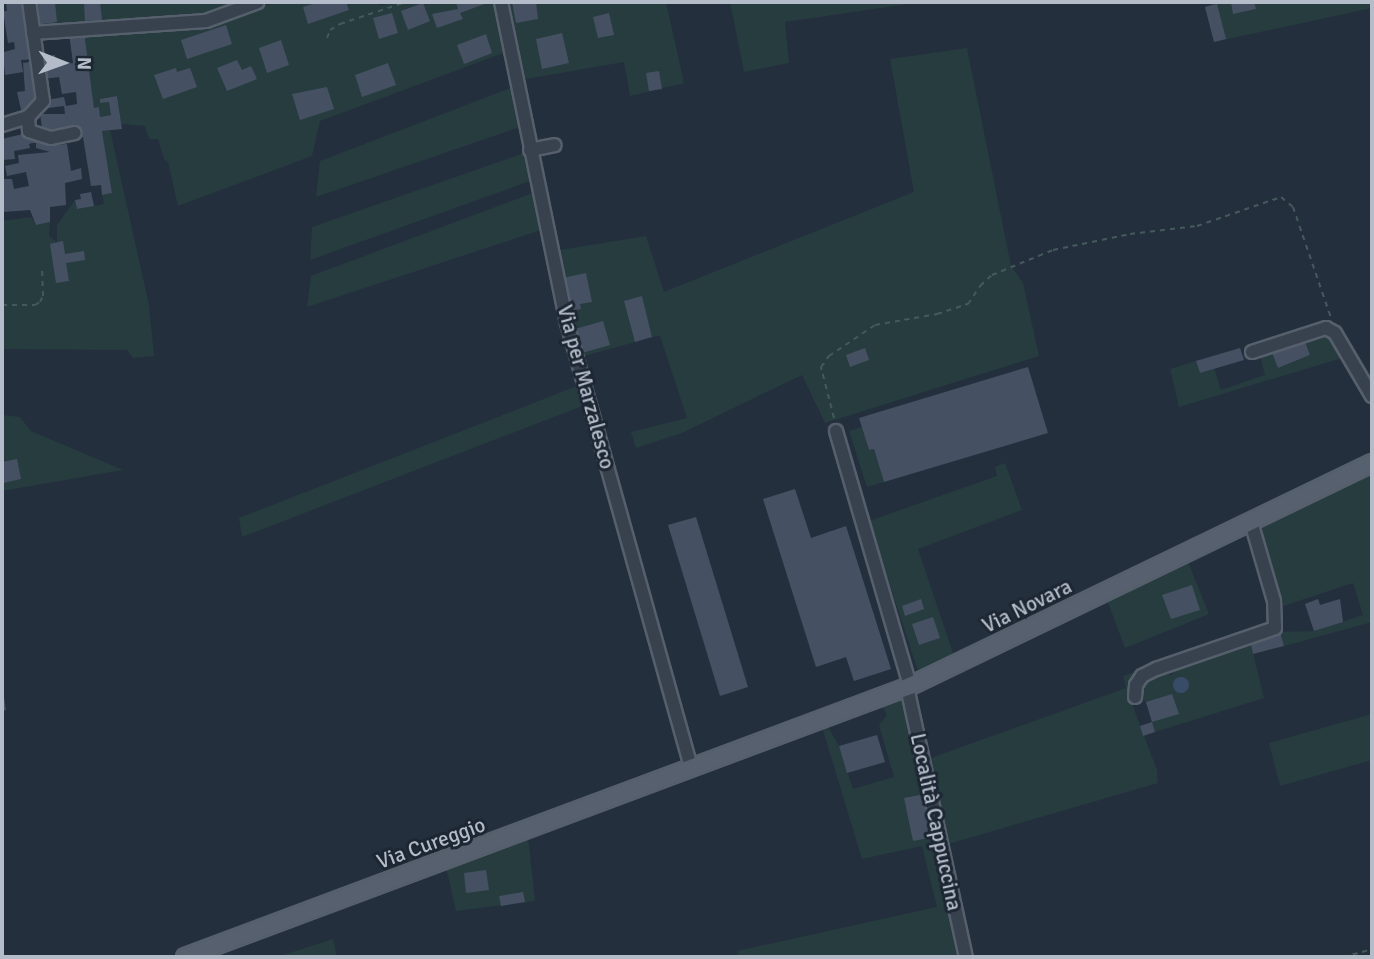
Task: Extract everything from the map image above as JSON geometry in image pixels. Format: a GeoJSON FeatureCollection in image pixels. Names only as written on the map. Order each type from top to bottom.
{"type":"FeatureCollection","features":[{"type":"Feature","properties":{"kind":"main road","name":"Via Novara"},"geometry":{"type":"LineString","coordinates":[[691,768],[909,686],[1372,464]]}},
{"type":"Feature","properties":{"kind":"main road","name":"Via Cureggio"},"geometry":{"type":"LineString","coordinates":[[185,957],[691,768]]}},
{"type":"Feature","properties":{"kind":"street"},"geometry":{"type":"LineString","coordinates":[[2,125],[28,117],[40,107],[43,94],[29,2]]}},
{"type":"Feature","properties":{"kind":"street"},"geometry":{"type":"LineString","coordinates":[[33,33],[206,22],[258,2]]}},
{"type":"Feature","properties":{"kind":"street","name":"Via per Marzalesco"},"geometry":{"type":"LineString","coordinates":[[501,2],[567,323],[691,768]]}},
{"type":"Feature","properties":{"kind":"street"},"geometry":{"type":"LineString","coordinates":[[28,117],[29,131],[51,138],[75,134]]}},
{"type":"Feature","properties":{"kind":"street"},"geometry":{"type":"LineString","coordinates":[[530,150],[555,145]]}},
{"type":"Feature","properties":{"kind":"street"},"geometry":{"type":"LineString","coordinates":[[1252,352],[1326,328],[1335,333],[1372,396]]}},
{"type":"Feature","properties":{"kind":"street","name":"Località Cappuccina"},"geometry":{"type":"LineString","coordinates":[[836,431],[909,686],[966,957]]}},
{"type":"Feature","properties":{"kind":"street"},"geometry":{"type":"LineString","coordinates":[[1135,697],[1136,685],[1142,677],[1156,669],[1275,628],[1274,601],[1251,522]]}},
{"type":"Feature","properties":{"kind":"path"},"geometry":{"type":"LineString","coordinates":[[327,38],[330,30],[340,24],[406,2]]}},
{"type":"Feature","properties":{"kind":"path"},"geometry":{"type":"LineString","coordinates":[[836,431],[832,404],[821,366],[829,356],[875,325],[956,309],[968,304],[979,286],[992,275],[1053,250],[1106,238],[1196,226],[1281,197],[1293,207],[1335,333]]}},
{"type":"Feature","properties":{"kind":"path"},"geometry":{"type":"LineString","coordinates":[[2,304],[35,305],[40,302],[43,296],[42,267]]}},
{"type":"Feature","properties":{"kind":"path"},"geometry":{"type":"LineString","coordinates":[[1343,957],[1372,949]]}},
{"type":"Feature","properties":{"kind":"green space"},"geometry":{"type":"Polygon","coordinates":[[[32,2],[248,2],[204,18],[35,27],[32,2]]]}},
{"type":"Feature","properties":{"kind":"green space"},"geometry":{"type":"Polygon","coordinates":[[[277,2],[378,2],[380,6],[393,2],[497,2],[506,52],[320,121],[312,156],[178,206],[168,162],[164,159],[158,139],[149,139],[145,126],[121,124],[117,96],[100,99],[101,103],[109,102],[111,115],[100,117],[99,107],[94,108],[84,31],[205,27],[277,2]]]}},
{"type":"Feature","properties":{"kind":"green space"},"geometry":{"type":"Polygon","coordinates":[[[506,2],[666,2],[684,83],[630,96],[624,62],[520,80],[506,2]]]}},
{"type":"Feature","properties":{"kind":"green space"},"geometry":{"type":"Polygon","coordinates":[[[730,2],[922,2],[785,22],[789,63],[744,72],[730,2]]]}},
{"type":"Feature","properties":{"kind":"green space"},"geometry":{"type":"Polygon","coordinates":[[[1217,2],[1372,2],[1372,8],[1214,42],[1205,7],[1217,2]]]}},
{"type":"Feature","properties":{"kind":"green space"},"geometry":{"type":"Polygon","coordinates":[[[967,48],[1011,266],[1023,283],[1039,356],[825,423],[802,375],[682,433],[636,448],[631,432],[687,418],[660,336],[652,337],[642,297],[635,342],[580,357],[554,251],[646,236],[664,292],[914,192],[890,59],[967,48]]]}},
{"type":"Feature","properties":{"kind":"green space"},"geometry":{"type":"Polygon","coordinates":[[[513,87],[520,127],[316,197],[320,161],[513,87]]]}},
{"type":"Feature","properties":{"kind":"green space"},"geometry":{"type":"Polygon","coordinates":[[[110,130],[149,305],[154,356],[133,358],[127,350],[2,349],[2,221],[31,217],[36,225],[50,222],[49,236],[57,242],[57,225],[75,200],[77,209],[104,204],[102,195],[112,193],[102,131],[110,130]]]}},
{"type":"Feature","properties":{"kind":"green space"},"geometry":{"type":"Polygon","coordinates":[[[524,153],[530,181],[310,260],[312,227],[524,153]]]}},
{"type":"Feature","properties":{"kind":"green space"},"geometry":{"type":"Polygon","coordinates":[[[533,193],[541,230],[307,307],[311,276],[533,193]]]}},
{"type":"Feature","properties":{"kind":"green space"},"geometry":{"type":"Polygon","coordinates":[[[1329,334],[1342,358],[1179,407],[1170,369],[1196,361],[1200,373],[1214,368],[1221,390],[1265,375],[1260,356],[1270,348],[1278,368],[1310,355],[1305,340],[1329,334]]]}},
{"type":"Feature","properties":{"kind":"green space"},"geometry":{"type":"Polygon","coordinates":[[[577,386],[585,405],[242,537],[239,518],[577,386]]]}},
{"type":"Feature","properties":{"kind":"green space"},"geometry":{"type":"Polygon","coordinates":[[[2,415],[20,417],[31,431],[123,470],[2,491],[2,415]]]}},
{"type":"Feature","properties":{"kind":"green space"},"geometry":{"type":"Polygon","coordinates":[[[862,427],[869,450],[874,449],[884,482],[867,487],[849,431],[862,427]]]}},
{"type":"Feature","properties":{"kind":"green space"},"geometry":{"type":"Polygon","coordinates":[[[1005,463],[1022,510],[918,549],[955,659],[922,674],[918,671],[869,521],[997,476],[995,467],[1005,463]]]}},
{"type":"Feature","properties":{"kind":"green space"},"geometry":{"type":"Polygon","coordinates":[[[1372,469],[1372,622],[1284,646],[1280,632],[1314,631],[1363,615],[1353,583],[1280,607],[1256,524],[1372,469]]]}},
{"type":"Feature","properties":{"kind":"green space"},"geometry":{"type":"Polygon","coordinates":[[[1188,562],[1209,614],[1125,648],[1107,600],[1188,562]]]}},
{"type":"Feature","properties":{"kind":"green space"},"geometry":{"type":"Polygon","coordinates":[[[1250,640],[1264,698],[1155,732],[1146,702],[1139,696],[1142,681],[1160,671],[1171,675],[1182,663],[1250,640]]]}},
{"type":"Feature","properties":{"kind":"green space"},"geometry":{"type":"Polygon","coordinates":[[[1168,661],[1154,668],[1132,694],[1132,704],[1157,770],[1158,783],[948,844],[928,759],[1126,688],[1123,676],[1168,661]]]}},
{"type":"Feature","properties":{"kind":"green space"},"geometry":{"type":"Polygon","coordinates":[[[904,696],[962,957],[739,957],[737,951],[937,907],[922,846],[862,859],[822,727],[828,727],[839,746],[853,789],[894,777],[879,725],[887,715],[881,704],[904,696]]]}},
{"type":"Feature","properties":{"kind":"green space"},"geometry":{"type":"Polygon","coordinates":[[[1372,714],[1372,760],[1280,786],[1269,743],[1372,714]]]}},
{"type":"Feature","properties":{"kind":"green space"},"geometry":{"type":"Polygon","coordinates":[[[528,837],[535,901],[456,911],[446,867],[528,837]]]}},
{"type":"Feature","properties":{"kind":"green space"},"geometry":{"type":"Polygon","coordinates":[[[333,939],[337,957],[277,957],[333,939]]]}},
{"type":"Feature","properties":{"kind":"water"},"geometry":{"type":"Polygon","coordinates":[[[1181,677],[1187,679],[1187,691],[1181,693],[1175,691],[1173,685],[1175,679],[1181,677]]]}},
{"type":"Feature","properties":{"kind":"building"},"geometry":{"type":"Polygon","coordinates":[[[6,2],[28,2],[34,59],[21,60],[23,72],[5,75],[2,45],[4,52],[15,49],[14,42],[8,43],[3,11],[7,11],[6,2]]]}},
{"type":"Feature","properties":{"kind":"building"},"geometry":{"type":"Polygon","coordinates":[[[32,2],[55,2],[57,22],[35,25],[32,2]]]}},
{"type":"Feature","properties":{"kind":"building"},"geometry":{"type":"Polygon","coordinates":[[[84,2],[100,2],[102,20],[85,21],[84,2]]]}},
{"type":"Feature","properties":{"kind":"building"},"geometry":{"type":"Polygon","coordinates":[[[319,2],[346,2],[349,10],[308,24],[303,7],[319,2]]]}},
{"type":"Feature","properties":{"kind":"building"},"geometry":{"type":"Polygon","coordinates":[[[456,2],[490,2],[460,13],[463,19],[437,28],[432,14],[458,9],[456,2]]]}},
{"type":"Feature","properties":{"kind":"building"},"geometry":{"type":"Polygon","coordinates":[[[512,2],[536,2],[538,19],[516,23],[512,2]]]}},
{"type":"Feature","properties":{"kind":"building"},"geometry":{"type":"Polygon","coordinates":[[[1231,2],[1254,2],[1256,9],[1233,14],[1231,2]]]}},
{"type":"Feature","properties":{"kind":"building"},"geometry":{"type":"Polygon","coordinates":[[[423,3],[430,21],[408,30],[401,11],[423,3]]]}},
{"type":"Feature","properties":{"kind":"building"},"geometry":{"type":"Polygon","coordinates":[[[1217,4],[1226,39],[1214,42],[1205,7],[1217,4]]]}},
{"type":"Feature","properties":{"kind":"building"},"geometry":{"type":"Polygon","coordinates":[[[392,13],[398,33],[379,39],[373,18],[392,13]]]}},
{"type":"Feature","properties":{"kind":"building"},"geometry":{"type":"Polygon","coordinates":[[[609,13],[614,35],[598,38],[593,17],[609,13]]]}},
{"type":"Feature","properties":{"kind":"building"},"geometry":{"type":"Polygon","coordinates":[[[226,25],[232,44],[187,59],[181,40],[226,25]]]}},
{"type":"Feature","properties":{"kind":"building"},"geometry":{"type":"Polygon","coordinates":[[[84,31],[94,108],[99,107],[100,117],[111,115],[109,102],[100,103],[100,99],[117,96],[122,129],[102,131],[112,193],[102,195],[101,185],[91,186],[83,137],[78,138],[76,129],[43,134],[40,114],[65,114],[64,106],[48,108],[47,100],[64,97],[66,106],[77,104],[76,92],[62,94],[59,77],[44,79],[41,57],[55,55],[56,65],[73,63],[69,33],[84,31]]]}},
{"type":"Feature","properties":{"kind":"building"},"geometry":{"type":"Polygon","coordinates":[[[562,33],[569,63],[542,69],[536,39],[562,33]]]}},
{"type":"Feature","properties":{"kind":"building"},"geometry":{"type":"Polygon","coordinates":[[[486,34],[492,53],[464,64],[457,45],[486,34]]]}},
{"type":"Feature","properties":{"kind":"building"},"geometry":{"type":"Polygon","coordinates":[[[281,40],[289,65],[267,73],[259,48],[281,40]]]}},
{"type":"Feature","properties":{"kind":"building"},"geometry":{"type":"Polygon","coordinates":[[[237,60],[242,70],[251,66],[257,79],[227,91],[217,68],[237,60]]]}},
{"type":"Feature","properties":{"kind":"building"},"geometry":{"type":"Polygon","coordinates":[[[36,61],[40,98],[22,114],[17,92],[25,91],[23,63],[36,61]]]}},
{"type":"Feature","properties":{"kind":"building"},"geometry":{"type":"Polygon","coordinates":[[[388,63],[396,85],[362,97],[355,75],[388,63]]]}},
{"type":"Feature","properties":{"kind":"building"},"geometry":{"type":"Polygon","coordinates":[[[176,68],[177,72],[190,68],[197,87],[163,99],[154,75],[176,68]]]}},
{"type":"Feature","properties":{"kind":"building"},"geometry":{"type":"Polygon","coordinates":[[[659,71],[662,89],[649,91],[646,73],[659,71]]]}},
{"type":"Feature","properties":{"kind":"building"},"geometry":{"type":"Polygon","coordinates":[[[327,87],[334,109],[300,120],[292,94],[327,87]]]}},
{"type":"Feature","properties":{"kind":"building"},"geometry":{"type":"Polygon","coordinates":[[[27,133],[53,141],[54,145],[67,144],[71,171],[81,168],[82,179],[65,183],[66,205],[50,207],[50,222],[36,225],[30,210],[2,212],[2,179],[12,179],[14,189],[29,186],[26,172],[7,176],[5,166],[19,163],[18,155],[50,152],[36,148],[36,143],[32,143],[29,144],[30,148],[14,151],[15,159],[3,160],[2,139],[27,133]]]}},
{"type":"Feature","properties":{"kind":"building"},"geometry":{"type":"Polygon","coordinates":[[[91,192],[94,206],[77,209],[75,200],[81,199],[80,194],[91,192]]]}},
{"type":"Feature","properties":{"kind":"building"},"geometry":{"type":"Polygon","coordinates":[[[63,241],[65,254],[84,251],[85,260],[66,263],[69,281],[56,283],[50,244],[63,241]]]}},
{"type":"Feature","properties":{"kind":"building"},"geometry":{"type":"Polygon","coordinates":[[[586,273],[592,302],[580,304],[581,309],[571,311],[563,278],[586,273]]]}},
{"type":"Feature","properties":{"kind":"building"},"geometry":{"type":"Polygon","coordinates":[[[642,296],[652,337],[635,342],[624,301],[642,296]]]}},
{"type":"Feature","properties":{"kind":"building"},"geometry":{"type":"Polygon","coordinates":[[[603,321],[610,345],[582,353],[575,329],[603,321]]]}},
{"type":"Feature","properties":{"kind":"building"},"geometry":{"type":"Polygon","coordinates":[[[1303,336],[1310,355],[1278,368],[1270,348],[1303,336]]]}},
{"type":"Feature","properties":{"kind":"building"},"geometry":{"type":"Polygon","coordinates":[[[865,348],[869,360],[850,367],[846,355],[865,348]]]}},
{"type":"Feature","properties":{"kind":"building"},"geometry":{"type":"Polygon","coordinates":[[[1240,348],[1244,360],[1200,373],[1196,361],[1240,348]]]}},
{"type":"Feature","properties":{"kind":"building"},"geometry":{"type":"Polygon","coordinates":[[[1028,367],[1048,433],[884,482],[874,449],[869,450],[859,418],[1028,367]]]}},
{"type":"Feature","properties":{"kind":"building"},"geometry":{"type":"Polygon","coordinates":[[[17,459],[21,479],[3,483],[2,462],[17,459]]]}},
{"type":"Feature","properties":{"kind":"building"},"geometry":{"type":"Polygon","coordinates":[[[795,489],[811,538],[846,526],[891,669],[854,681],[846,657],[816,667],[763,499],[795,489]]]}},
{"type":"Feature","properties":{"kind":"building"},"geometry":{"type":"Polygon","coordinates":[[[696,517],[748,687],[720,696],[668,525],[696,517]]]}},
{"type":"Feature","properties":{"kind":"building"},"geometry":{"type":"Polygon","coordinates":[[[1192,585],[1200,610],[1171,619],[1162,595],[1192,585]]]}},
{"type":"Feature","properties":{"kind":"building"},"geometry":{"type":"Polygon","coordinates":[[[921,599],[924,609],[905,616],[902,606],[921,599]]]}},
{"type":"Feature","properties":{"kind":"building"},"geometry":{"type":"Polygon","coordinates":[[[1318,599],[1320,605],[1340,599],[1343,622],[1314,631],[1305,604],[1318,599]]]}},
{"type":"Feature","properties":{"kind":"building"},"geometry":{"type":"Polygon","coordinates":[[[933,617],[940,638],[919,645],[912,624],[933,617]]]}},
{"type":"Feature","properties":{"kind":"building"},"geometry":{"type":"Polygon","coordinates":[[[1280,632],[1284,646],[1253,654],[1250,640],[1280,632]]]}},
{"type":"Feature","properties":{"kind":"building"},"geometry":{"type":"Polygon","coordinates":[[[2,692],[6,710],[2,711],[2,692]]]}},
{"type":"Feature","properties":{"kind":"building"},"geometry":{"type":"Polygon","coordinates":[[[1172,694],[1179,714],[1152,722],[1146,702],[1172,694]]]}},
{"type":"Feature","properties":{"kind":"building"},"geometry":{"type":"Polygon","coordinates":[[[1152,722],[1155,732],[1143,736],[1140,726],[1152,722]]]}},
{"type":"Feature","properties":{"kind":"building"},"geometry":{"type":"Polygon","coordinates":[[[877,735],[885,762],[847,773],[839,746],[877,735]]]}},
{"type":"Feature","properties":{"kind":"building"},"geometry":{"type":"Polygon","coordinates":[[[925,794],[934,837],[913,841],[904,798],[925,794]]]}},
{"type":"Feature","properties":{"kind":"building"},"geometry":{"type":"Polygon","coordinates":[[[486,870],[489,890],[466,893],[464,873],[486,870]]]}},
{"type":"Feature","properties":{"kind":"building"},"geometry":{"type":"Polygon","coordinates":[[[523,892],[525,902],[501,906],[499,896],[523,892]]]}}]}
